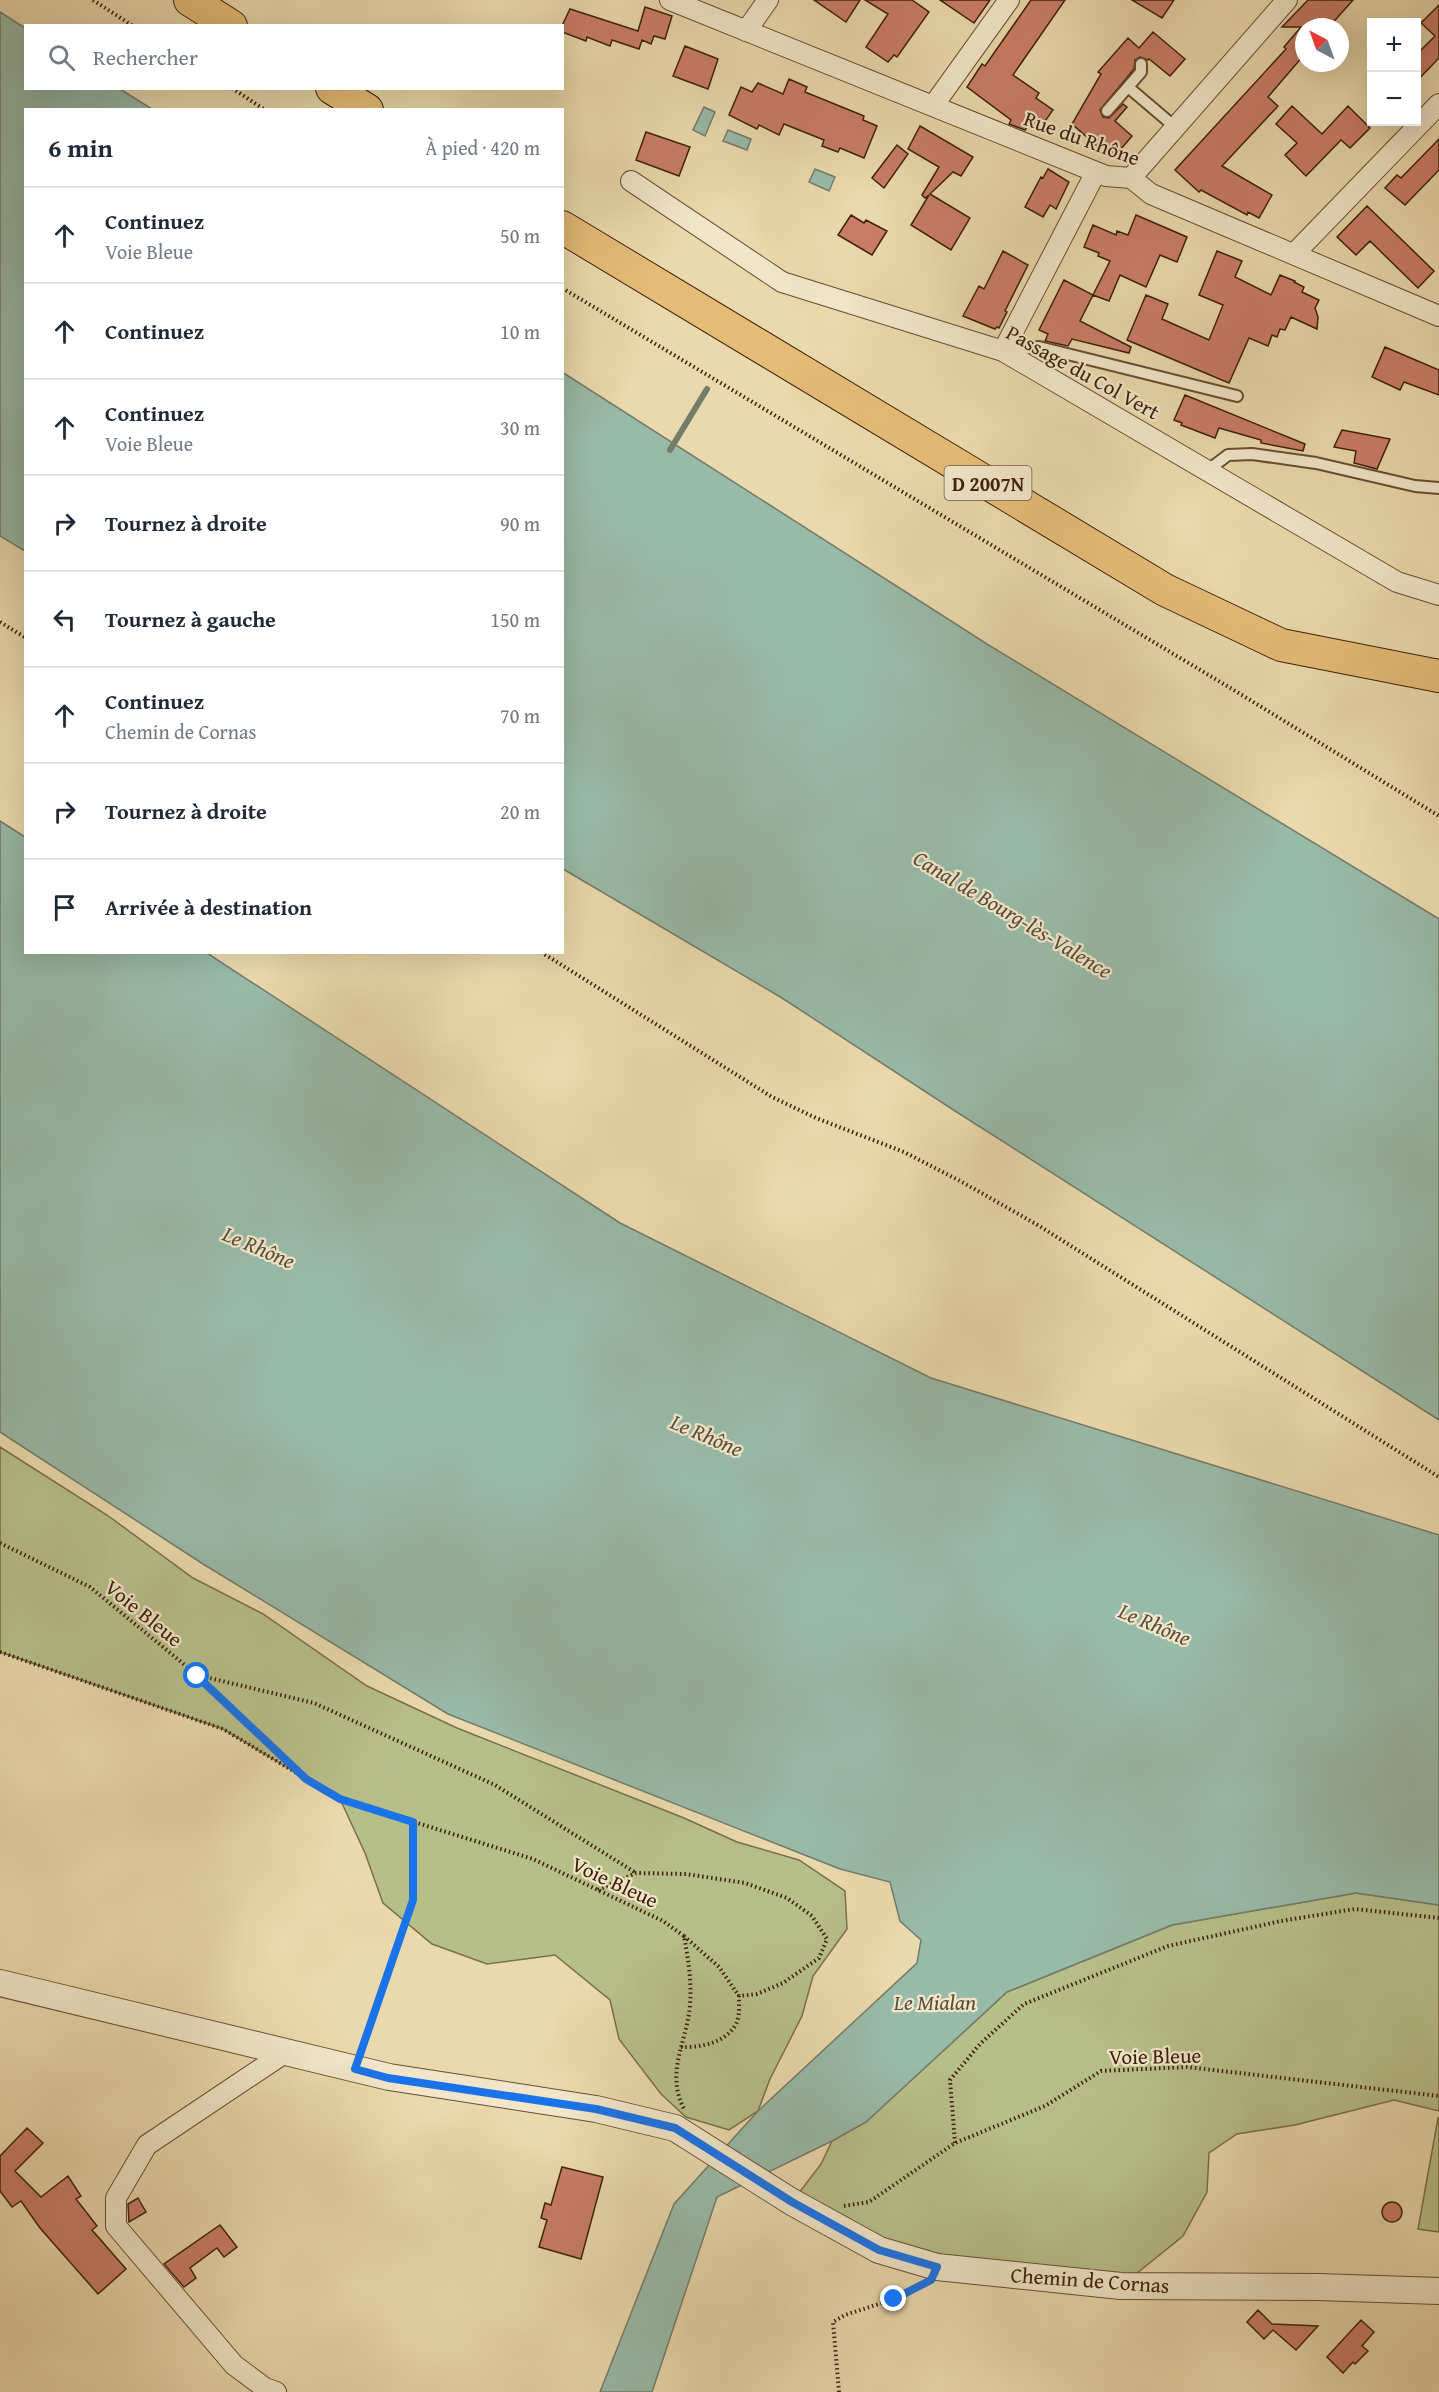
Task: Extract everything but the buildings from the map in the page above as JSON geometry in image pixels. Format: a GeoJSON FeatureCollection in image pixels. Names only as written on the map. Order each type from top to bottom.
{"type":"FeatureCollection","features":[{"type":"Feature","properties":{"kind":"main road"},"geometry":{"type":"LineString","coordinates":[[190,0],[228,24]]}},
{"type":"Feature","properties":{"kind":"main road"},"geometry":{"type":"LineString","coordinates":[[335,90],[364,108]]}},
{"type":"Feature","properties":{"kind":"main road","name":"D 2007N"},"geometry":{"type":"LineString","coordinates":[[564,228],[1165,590],[1281,645],[1439,676]]}},
{"type":"Feature","properties":{"kind":"street","name":"Rue du Rhône"},"geometry":{"type":"LineString","coordinates":[[670,0],[1106,176],[1131,178],[1151,194],[1436,311]]}},
{"type":"Feature","properties":{"kind":"street"},"geometry":{"type":"LineString","coordinates":[[746,31],[768,0]]}},
{"type":"Feature","properties":{"kind":"street"},"geometry":{"type":"LineString","coordinates":[[933,106],[1009,0]]}},
{"type":"Feature","properties":{"kind":"street"},"geometry":{"type":"LineString","coordinates":[[1131,178],[1287,0]]}},
{"type":"Feature","properties":{"kind":"street"},"geometry":{"type":"LineString","coordinates":[[1295,253],[1439,104]]}},
{"type":"Feature","properties":{"kind":"street"},"geometry":{"type":"LineString","coordinates":[[1003,351],[1096,172]]}},
{"type":"Feature","properties":{"kind":"street","name":"Passage du Col Vert"},"geometry":{"type":"LineString","coordinates":[[631,181],[782,282],[1003,351],[1397,582],[1439,595]]}},
{"type":"Feature","properties":{"kind":"street","name":"Chemin de Cornas"},"geometry":{"type":"LineString","coordinates":[[0,1983],[388,2078],[681,2120],[763,2183],[792,2202],[879,2250],[937,2267],[1120,2286],[1318,2287],[1439,2291]]}},
{"type":"Feature","properties":{"kind":"street"},"geometry":{"type":"LineString","coordinates":[[276,2392],[265,2388],[234,2365],[116,2226],[116,2198],[147,2145],[286,2052]]}},
{"type":"Feature","properties":{"kind":"lane"},"geometry":{"type":"LineString","coordinates":[[1107,111],[1141,72],[1141,64]]}},
{"type":"Feature","properties":{"kind":"lane"},"geometry":{"type":"LineString","coordinates":[[1128,87],[1175,127]]}},
{"type":"Feature","properties":{"kind":"lane"},"geometry":{"type":"LineString","coordinates":[[1003,351],[1039,347],[1237,396]]}},
{"type":"Feature","properties":{"kind":"lane"},"geometry":{"type":"LineString","coordinates":[[1208,471],[1227,455],[1252,454],[1316,463],[1416,486],[1439,488]]}},
{"type":"Feature","properties":{"kind":"path"},"geometry":{"type":"LineString","coordinates":[[93,0],[130,24]]}},
{"type":"Feature","properties":{"kind":"path"},"geometry":{"type":"LineString","coordinates":[[235,90],[262,108]]}},
{"type":"Feature","properties":{"kind":"path"},"geometry":{"type":"LineString","coordinates":[[564,289],[1227,686],[1439,816]]}},
{"type":"Feature","properties":{"kind":"path"},"geometry":{"type":"LineString","coordinates":[[0,622],[24,637]]}},
{"type":"Feature","properties":{"kind":"path"},"geometry":{"type":"LineString","coordinates":[[543,954],[772,1097],[816,1118],[904,1152],[1036,1224],[1439,1477]]}},
{"type":"Feature","properties":{"kind":"path","name":"Voie Bleue"},"geometry":{"type":"LineString","coordinates":[[0,1543],[90,1587],[197,1676],[306,1779],[340,1799],[533,1859],[663,1921],[719,1967],[740,1996]]}},
{"type":"Feature","properties":{"kind":"path"},"geometry":{"type":"LineString","coordinates":[[0,1652],[223,1729],[306,1779]]}},
{"type":"Feature","properties":{"kind":"path"},"geometry":{"type":"LineString","coordinates":[[197,1676],[314,1703],[495,1785],[636,1872]]}},
{"type":"Feature","properties":{"kind":"path"},"geometry":{"type":"LineString","coordinates":[[355,2069],[413,1900],[413,1822]]}},
{"type":"Feature","properties":{"kind":"path"},"geometry":{"type":"LineString","coordinates":[[598,1890],[636,1872],[686,1874],[745,1883],[787,1898],[812,1916],[827,1939],[819,1958],[783,1983],[757,1994],[740,1996],[736,2025],[723,2037],[695,2048],[680,2047]]}},
{"type":"Feature","properties":{"kind":"path"},"geometry":{"type":"LineString","coordinates":[[955,2143],[950,2080],[980,2044],[1024,2004],[1168,1946],[1281,1920],[1354,1909],[1439,1918]]}},
{"type":"Feature","properties":{"kind":"path"},"geometry":{"type":"LineString","coordinates":[[681,2120],[675,2076],[690,2005],[688,1958],[684,1936]]}},
{"type":"Feature","properties":{"kind":"path","name":"Voie Bleue"},"geometry":{"type":"LineString","coordinates":[[869,2202],[955,2143],[1045,2106],[1101,2071],[1187,2067],[1439,2096]]}},
{"type":"Feature","properties":{"kind":"path"},"geometry":{"type":"LineString","coordinates":[[839,2392],[833,2322],[845,2315],[894,2299],[931,2280],[937,2267]]}},
{"type":"Feature","properties":{"kind":"green space"},"geometry":{"type":"Polygon","coordinates":[[[0,1447],[107,1515],[193,1578],[263,1614],[367,1686],[457,1728],[684,1818],[737,1842],[799,1860],[845,1891],[847,1929],[813,1976],[802,2016],[770,2079],[758,2111],[729,2130],[686,2117],[661,2094],[619,2039],[610,2000],[555,1955],[487,1964],[432,1944],[383,1903],[365,1853],[340,1799],[223,1729],[0,1652],[0,1447]]]}},
{"type":"Feature","properties":{"kind":"green space"},"geometry":{"type":"Polygon","coordinates":[[[1356,1893],[1439,1905],[1439,2111],[1394,2100],[1295,2125],[1237,2134],[1209,2153],[1207,2192],[1183,2236],[1121,2286],[937,2267],[792,2202],[821,2164],[832,2141],[866,2122],[1007,1992],[1172,1925],[1356,1893]]]}},
{"type":"Feature","properties":{"kind":"green space"},"geometry":{"type":"Polygon","coordinates":[[[1439,2118],[1439,2232],[1418,2229],[1439,2118]]]}},
{"type":"Feature","properties":{"kind":"water"},"geometry":{"type":"Polygon","coordinates":[[[0,12],[24,27],[24,90],[122,90],[150,108],[24,108],[24,550],[0,536],[0,12]]]}},
{"type":"Feature","properties":{"kind":"water"},"geometry":{"type":"Polygon","coordinates":[[[704,107],[715,112],[705,136],[693,130],[704,107]]]}},
{"type":"Feature","properties":{"kind":"water"},"geometry":{"type":"Polygon","coordinates":[[[728,130],[751,139],[747,150],[723,141],[728,130]]]}},
{"type":"Feature","properties":{"kind":"water"},"geometry":{"type":"Polygon","coordinates":[[[815,169],[835,177],[829,191],[809,182],[815,169]]]}},
{"type":"Feature","properties":{"kind":"water","name":"Canal de Bourg-lès-Valence"},"geometry":{"type":"Polygon","coordinates":[[[564,373],[987,644],[1439,919],[1439,1420],[952,1109],[782,998],[564,870],[564,373]]]}},
{"type":"Feature","properties":{"kind":"water"},"geometry":{"type":"Polygon","coordinates":[[[0,821],[24,836],[24,954],[209,954],[620,1223],[931,1378],[1439,1535],[1439,1905],[1356,1893],[1172,1925],[1007,1992],[866,2122],[717,2197],[652,2392],[600,2392],[674,2204],[758,2111],[917,1963],[921,1940],[900,1921],[890,1882],[840,1869],[448,1714],[203,1564],[0,1432],[0,821]]]}},
{"type":"Feature","properties":{"kind":"waterway"},"geometry":{"type":"LineString","coordinates":[[670,450],[707,389]]}},
{"type":"Feature","properties":{"kind":"route"},"geometry":{"type":"LineString","coordinates":[[197,1676],[306,1779],[340,1799],[413,1822],[413,1900],[355,2069],[388,2078],[596,2109],[675,2128],[792,2202],[879,2250],[937,2267],[931,2280],[894,2299]]}},
{"type":"Feature","properties":{"kind":"water label","name":"Le Rhône"},"geometry":{"type":"Point","coordinates":[259,1247]}},
{"type":"Feature","properties":{"kind":"water label","name":"Le Rhône"},"geometry":{"type":"Point","coordinates":[707,1435]}},
{"type":"Feature","properties":{"kind":"water label","name":"Le Rhône"},"geometry":{"type":"Point","coordinates":[1155,1624]}},
{"type":"Feature","properties":{"kind":"water label","name":"Le Mialan"},"geometry":{"type":"Point","coordinates":[935,2002]}}]}
